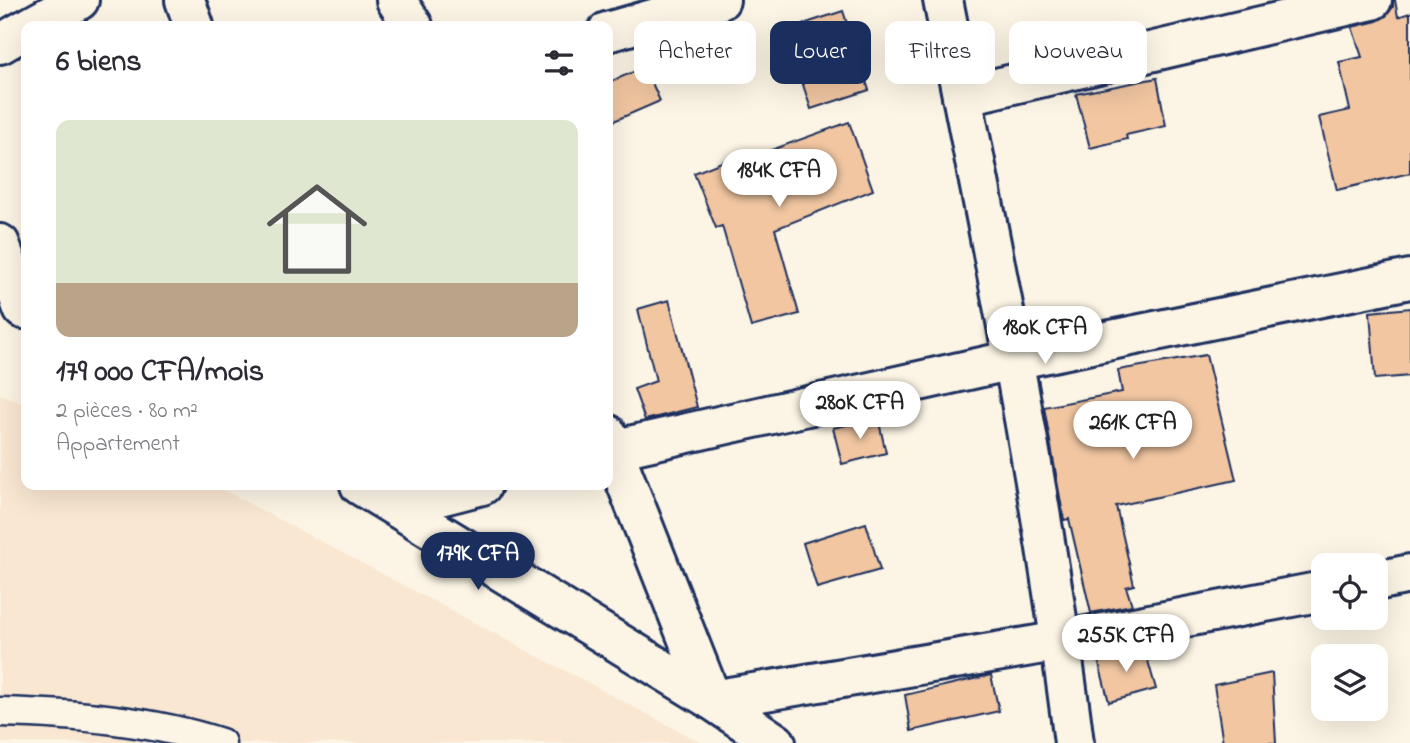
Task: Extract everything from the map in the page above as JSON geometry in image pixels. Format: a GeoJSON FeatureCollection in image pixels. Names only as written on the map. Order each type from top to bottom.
{"type":"FeatureCollection","features":[{"type":"Feature","properties":{"kind":"street"},"geometry":{"type":"LineString","coordinates":[[41,21],[79,0]]}},
{"type":"Feature","properties":{"kind":"street"},"geometry":{"type":"LineString","coordinates":[[185,0],[192,21]]}},
{"type":"Feature","properties":{"kind":"street"},"geometry":{"type":"LineString","coordinates":[[396,0],[410,21]]}},
{"type":"Feature","properties":{"kind":"street"},"geometry":{"type":"LineString","coordinates":[[613,30],[720,0]]}},
{"type":"Feature","properties":{"kind":"street"},"geometry":{"type":"LineString","coordinates":[[943,0],[1013,360],[1061,641],[1074,743]]}},
{"type":"Feature","properties":{"kind":"street"},"geometry":{"type":"LineString","coordinates":[[962,96],[1372,0]]}},
{"type":"Feature","properties":{"kind":"street"},"geometry":{"type":"LineString","coordinates":[[0,44],[21,32]]}},
{"type":"Feature","properties":{"kind":"street"},"geometry":{"type":"LineString","coordinates":[[0,244],[16,308]]}},
{"type":"Feature","properties":{"kind":"street"},"geometry":{"type":"LineString","coordinates":[[613,444],[1410,279]]}},
{"type":"Feature","properties":{"kind":"street"},"geometry":{"type":"LineString","coordinates":[[613,455],[712,700]]}},
{"type":"Feature","properties":{"kind":"street"},"geometry":{"type":"LineString","coordinates":[[368,490],[712,700],[776,743]]}},
{"type":"Feature","properties":{"kind":"street"},"geometry":{"type":"LineString","coordinates":[[397,508],[464,490]]}},
{"type":"Feature","properties":{"kind":"street"},"geometry":{"type":"LineString","coordinates":[[1388,579],[1410,574]]}},
{"type":"Feature","properties":{"kind":"street"},"geometry":{"type":"LineString","coordinates":[[712,700],[1061,641],[1311,593]]}},
{"type":"Feature","properties":{"kind":"lane"},"geometry":{"type":"LineString","coordinates":[[0,712],[55,713],[138,724],[221,743]]}},
{"type":"Feature","properties":{"kind":"shaded area"},"geometry":{"type":"Polygon","coordinates":[[[0,394],[21,403],[21,490],[223,490],[702,743],[0,743],[0,394]]]}},
{"type":"Feature","properties":{"kind":"building"},"geometry":{"type":"Polygon","coordinates":[[[1393,0],[1398,17],[1410,13],[1410,173],[1337,190],[1319,117],[1350,110],[1339,62],[1362,57],[1352,27],[1386,16],[1393,7],[1393,0]]]}},
{"type":"Feature","properties":{"kind":"building"},"geometry":{"type":"Polygon","coordinates":[[[843,11],[846,21],[812,21],[843,11]]]}},
{"type":"Feature","properties":{"kind":"building"},"geometry":{"type":"Polygon","coordinates":[[[634,72],[634,84],[652,84],[660,101],[613,121],[613,80],[634,72]]]}},
{"type":"Feature","properties":{"kind":"building"},"geometry":{"type":"Polygon","coordinates":[[[1157,78],[1166,126],[1126,135],[1127,139],[1090,148],[1076,94],[1127,84],[1147,84],[1147,80],[1157,78]]]}},
{"type":"Feature","properties":{"kind":"building"},"geometry":{"type":"Polygon","coordinates":[[[803,84],[867,84],[869,90],[811,109],[803,84]]]}},
{"type":"Feature","properties":{"kind":"building"},"geometry":{"type":"Polygon","coordinates":[[[849,122],[873,190],[775,229],[799,314],[751,327],[722,226],[716,228],[694,173],[739,155],[741,161],[849,122]]]}},
{"type":"Feature","properties":{"kind":"building"},"geometry":{"type":"Polygon","coordinates":[[[669,300],[697,407],[645,420],[634,389],[656,381],[638,309],[669,300]]]}},
{"type":"Feature","properties":{"kind":"building"},"geometry":{"type":"Polygon","coordinates":[[[1410,308],[1410,376],[1375,379],[1370,312],[1410,308]]]}},
{"type":"Feature","properties":{"kind":"building"},"geometry":{"type":"Polygon","coordinates":[[[1206,355],[1236,480],[1116,506],[1134,585],[1126,587],[1132,605],[1091,613],[1069,519],[1064,520],[1044,407],[1122,392],[1118,370],[1206,355]]]}},
{"type":"Feature","properties":{"kind":"building"},"geometry":{"type":"Polygon","coordinates":[[[878,418],[886,453],[842,464],[833,428],[878,418]]]}},
{"type":"Feature","properties":{"kind":"building"},"geometry":{"type":"Polygon","coordinates":[[[866,523],[880,570],[817,588],[803,543],[866,523]]]}},
{"type":"Feature","properties":{"kind":"building"},"geometry":{"type":"Polygon","coordinates":[[[1144,647],[1156,689],[1109,702],[1097,656],[1144,647]]]}},
{"type":"Feature","properties":{"kind":"building"},"geometry":{"type":"Polygon","coordinates":[[[1272,673],[1276,743],[1223,743],[1214,685],[1272,673]]]}},
{"type":"Feature","properties":{"kind":"building"},"geometry":{"type":"Polygon","coordinates":[[[991,675],[999,711],[911,731],[905,695],[991,675]]]}}]}
